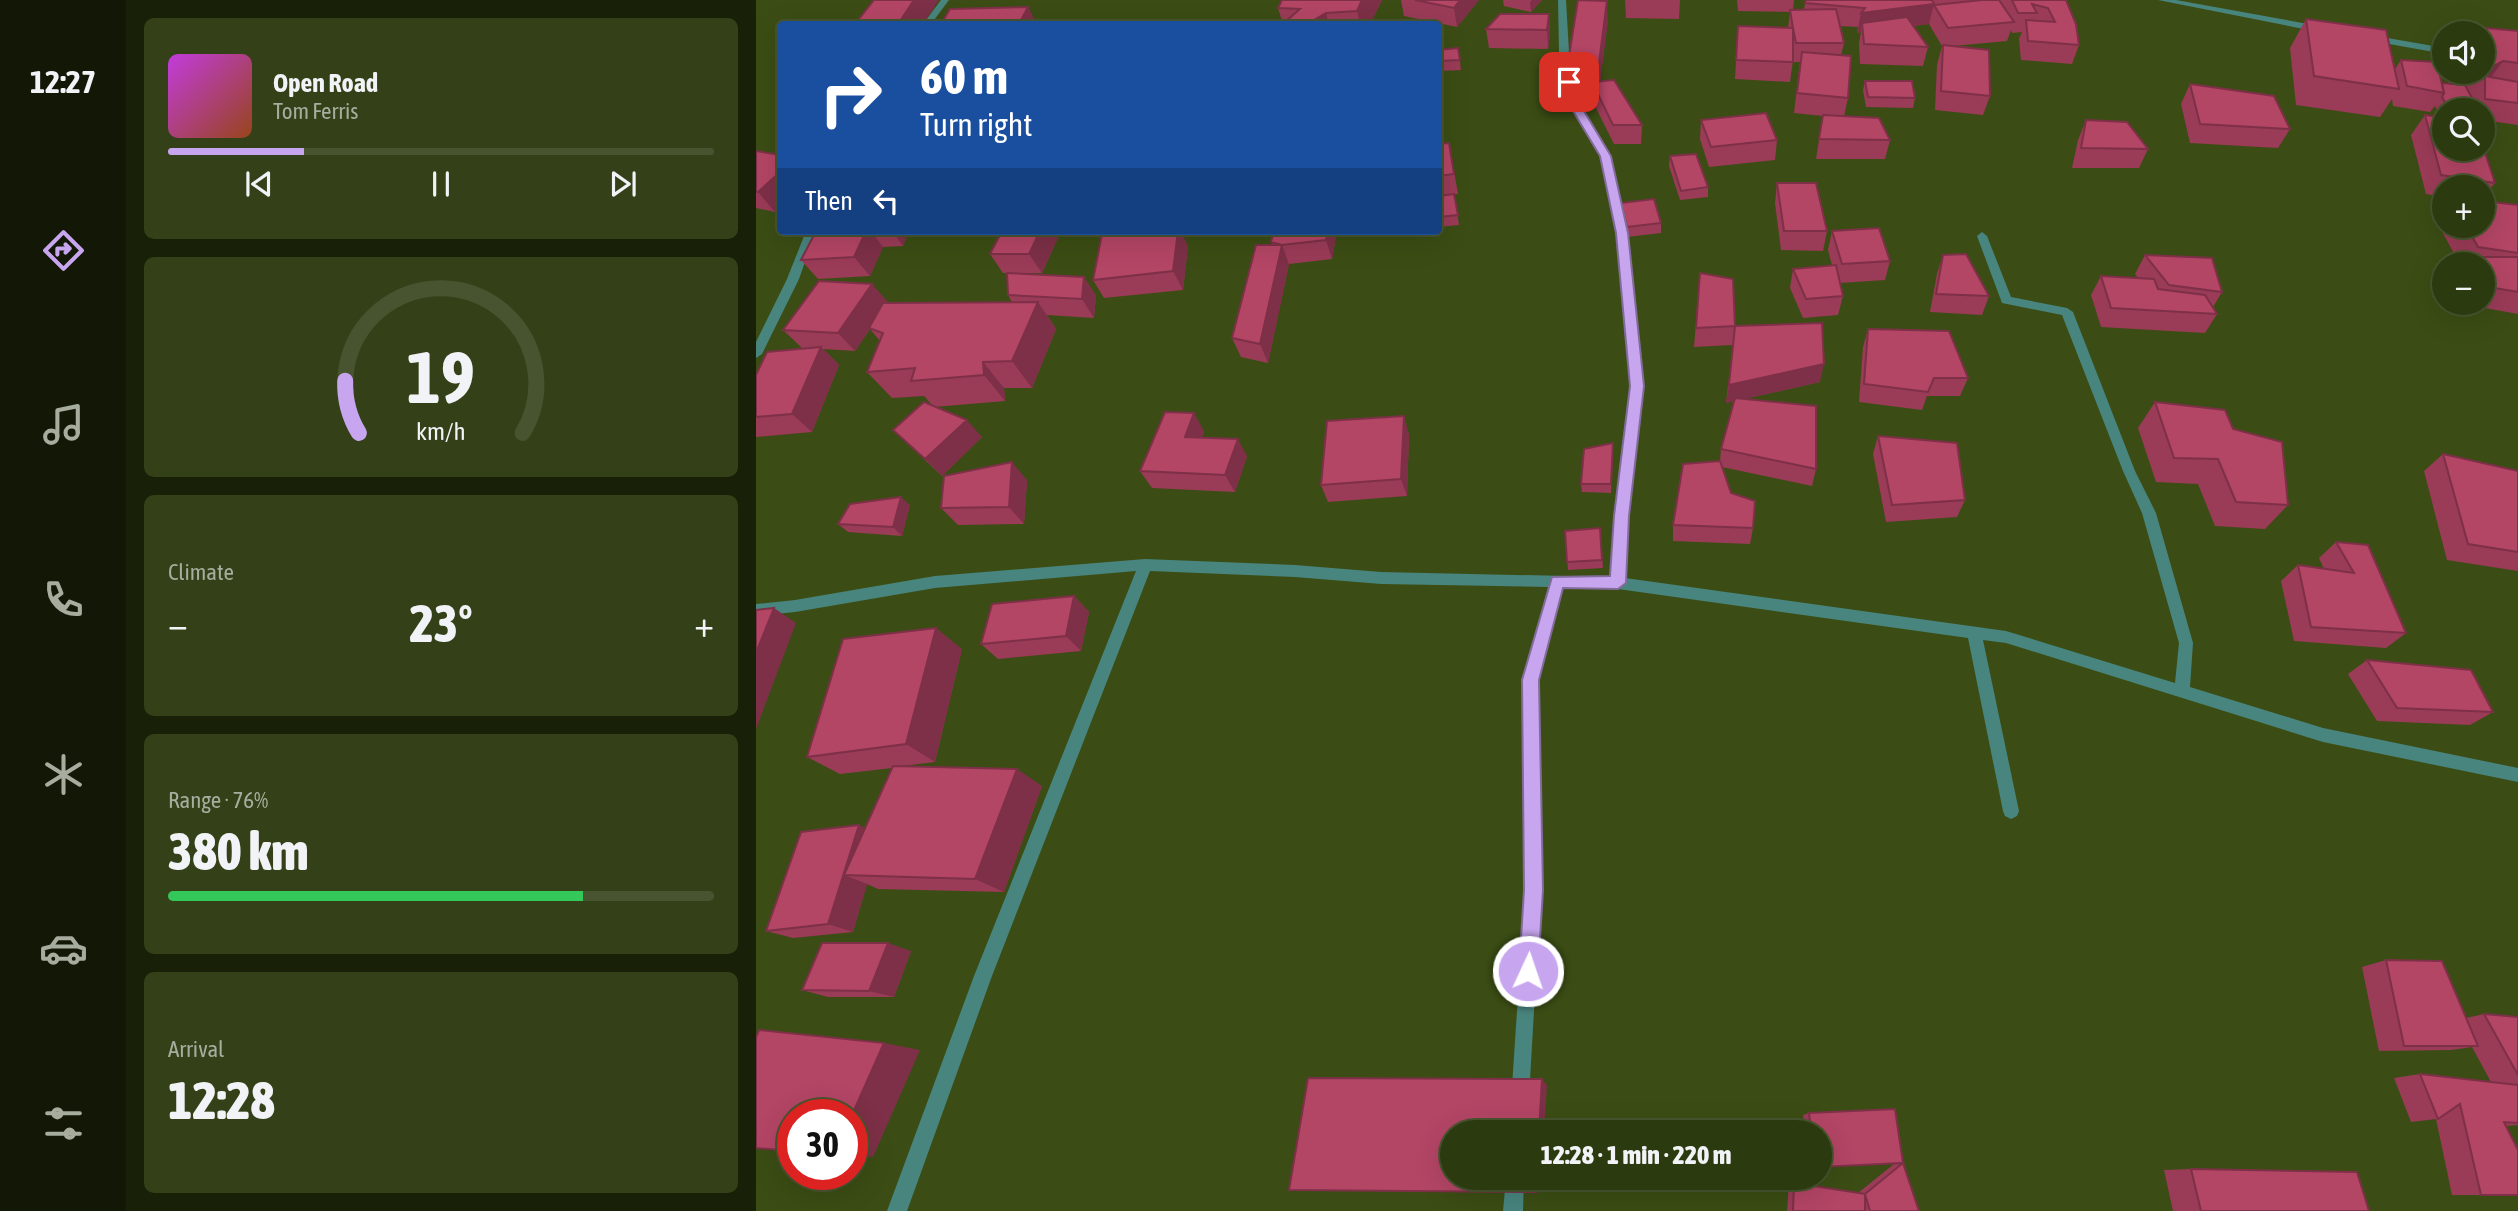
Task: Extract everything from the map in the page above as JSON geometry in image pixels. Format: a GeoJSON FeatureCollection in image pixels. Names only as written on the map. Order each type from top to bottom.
{"type":"FeatureCollection","features":[{"type":"Feature","properties":{"kind":"street"},"geometry":{"type":"LineString","coordinates":[[929,21],[945,0]]}},
{"type":"Feature","properties":{"kind":"street"},"geometry":{"type":"LineString","coordinates":[[1562,0],[1564,52],[1569,82],[1576,106],[1605,156],[1622,233],[1637,386],[1622,516],[1618,583]]}},
{"type":"Feature","properties":{"kind":"street"},"geometry":{"type":"LineString","coordinates":[[2162,0],[2335,31]]}},
{"type":"Feature","properties":{"kind":"street"},"geometry":{"type":"LineString","coordinates":[[2362,36],[2432,49]]}},
{"type":"Feature","properties":{"kind":"street"},"geometry":{"type":"LineString","coordinates":[[756,354],[793,279],[810,235]]}},
{"type":"Feature","properties":{"kind":"street"},"geometry":{"type":"LineString","coordinates":[[1982,236],[2006,300],[2067,312],[2148,513],[2186,643],[2182,693]]}},
{"type":"Feature","properties":{"kind":"street"},"geometry":{"type":"LineString","coordinates":[[756,610],[935,582],[1145,565],[1295,571],[1381,578],[1618,583],[2006,637],[2323,735],[2518,775]]}},
{"type":"Feature","properties":{"kind":"street"},"geometry":{"type":"LineString","coordinates":[[897,1211],[983,976],[1145,565]]}},
{"type":"Feature","properties":{"kind":"street"},"geometry":{"type":"LineString","coordinates":[[1519,1120],[1533,890],[1531,680],[1557,581]]}},
{"type":"Feature","properties":{"kind":"street"},"geometry":{"type":"LineString","coordinates":[[1974,632],[2011,811]]}},
{"type":"Feature","properties":{"kind":"street"},"geometry":{"type":"LineString","coordinates":[[1513,1211],[1514,1190]]}},
{"type":"Feature","properties":{"kind":"building"},"geometry":{"type":"Polygon","coordinates":[[[874,0],[914,0],[900,21],[857,21],[874,0]]]}},
{"type":"Feature","properties":{"kind":"building"},"geometry":{"type":"Polygon","coordinates":[[[1282,0],[1362,0],[1357,11],[1326,13],[1314,20],[1286,21],[1300,9],[1278,8],[1282,0]]]}},
{"type":"Feature","properties":{"kind":"building"},"geometry":{"type":"Polygon","coordinates":[[[1415,0],[1460,0],[1454,8],[1415,0]]]}},
{"type":"Feature","properties":{"kind":"building"},"geometry":{"type":"Polygon","coordinates":[[[1578,0],[1607,1],[1599,63],[1568,62],[1578,0]]]}},
{"type":"Feature","properties":{"kind":"building"},"geometry":{"type":"Polygon","coordinates":[[[1806,0],[1932,0],[1934,4],[1861,13],[1865,8],[1805,3],[1806,0]]]}},
{"type":"Feature","properties":{"kind":"building"},"geometry":{"type":"Polygon","coordinates":[[[1999,0],[2014,22],[1948,28],[1934,5],[1999,0]]]}},
{"type":"Feature","properties":{"kind":"building"},"geometry":{"type":"Polygon","coordinates":[[[2012,0],[2066,0],[2076,24],[2079,45],[2028,41],[2026,20],[2055,22],[2048,8],[2032,4],[2037,13],[2018,13],[2012,0]]]}},
{"type":"Feature","properties":{"kind":"building"},"geometry":{"type":"Polygon","coordinates":[[[1028,7],[1021,21],[943,21],[950,9],[1028,7]]]}},
{"type":"Feature","properties":{"kind":"building"},"geometry":{"type":"Polygon","coordinates":[[[1836,9],[1844,43],[1796,43],[1790,10],[1836,9]]]}},
{"type":"Feature","properties":{"kind":"building"},"geometry":{"type":"Polygon","coordinates":[[[1500,14],[1549,14],[1547,30],[1486,29],[1500,14]]]}},
{"type":"Feature","properties":{"kind":"building"},"geometry":{"type":"Polygon","coordinates":[[[1907,17],[1928,47],[1864,44],[1862,23],[1907,17]]]}},
{"type":"Feature","properties":{"kind":"building"},"geometry":{"type":"Polygon","coordinates":[[[2306,19],[2386,30],[2399,89],[2314,76],[2306,19]]]}},
{"type":"Feature","properties":{"kind":"building"},"geometry":{"type":"Polygon","coordinates":[[[1738,26],[1793,28],[1793,62],[1736,60],[1738,26]]]}},
{"type":"Feature","properties":{"kind":"building"},"geometry":{"type":"Polygon","coordinates":[[[2495,29],[2518,31],[2518,63],[2503,61],[2495,65],[2495,29]]]}},
{"type":"Feature","properties":{"kind":"building"},"geometry":{"type":"Polygon","coordinates":[[[1943,45],[1989,50],[1990,96],[1941,91],[1943,45]]]}},
{"type":"Feature","properties":{"kind":"building"},"geometry":{"type":"Polygon","coordinates":[[[1458,48],[1460,60],[1442,61],[1442,50],[1458,48]]]}},
{"type":"Feature","properties":{"kind":"building"},"geometry":{"type":"Polygon","coordinates":[[[1802,52],[1851,56],[1848,98],[1797,93],[1802,52]]]}},
{"type":"Feature","properties":{"kind":"building"},"geometry":{"type":"Polygon","coordinates":[[[2401,60],[2432,62],[2432,84],[2442,84],[2444,93],[2407,86],[2401,60]]]}},
{"type":"Feature","properties":{"kind":"building"},"geometry":{"type":"Polygon","coordinates":[[[2495,78],[2518,82],[2518,103],[2485,98],[2485,84],[2495,84],[2495,78]]]}},
{"type":"Feature","properties":{"kind":"building"},"geometry":{"type":"Polygon","coordinates":[[[1614,80],[1642,125],[1613,125],[1592,82],[1614,80]]]}},
{"type":"Feature","properties":{"kind":"building"},"geometry":{"type":"Polygon","coordinates":[[[1865,81],[1912,81],[1915,98],[1868,97],[1865,81]]]}},
{"type":"Feature","properties":{"kind":"building"},"geometry":{"type":"Polygon","coordinates":[[[2190,84],[2274,96],[2290,129],[2200,124],[2190,84]]]}},
{"type":"Feature","properties":{"kind":"building"},"geometry":{"type":"Polygon","coordinates":[[[2442,84],[2465,85],[2472,98],[2443,98],[2442,84]]]}},
{"type":"Feature","properties":{"kind":"building"},"geometry":{"type":"Polygon","coordinates":[[[1766,113],[1777,140],[1711,147],[1701,120],[1766,113]]]}},
{"type":"Feature","properties":{"kind":"building"},"geometry":{"type":"Polygon","coordinates":[[[1823,115],[1879,118],[1890,140],[1819,139],[1823,115]]]}},
{"type":"Feature","properties":{"kind":"building"},"geometry":{"type":"Polygon","coordinates":[[[2425,115],[2432,116],[2432,141],[2425,115]]]}},
{"type":"Feature","properties":{"kind":"building"},"geometry":{"type":"Polygon","coordinates":[[[2086,120],[2127,122],[2148,149],[2081,148],[2086,120]]]}},
{"type":"Feature","properties":{"kind":"building"},"geometry":{"type":"Polygon","coordinates":[[[1449,143],[1454,174],[1442,176],[1442,144],[1449,143]]]}},
{"type":"Feature","properties":{"kind":"building"},"geometry":{"type":"Polygon","coordinates":[[[756,151],[777,154],[777,175],[756,192],[756,151]]]}},
{"type":"Feature","properties":{"kind":"building"},"geometry":{"type":"Polygon","coordinates":[[[1696,154],[1708,187],[1681,191],[1670,156],[1696,154]]]}},
{"type":"Feature","properties":{"kind":"building"},"geometry":{"type":"Polygon","coordinates":[[[2437,161],[2488,161],[2492,175],[2441,175],[2437,161]]]}},
{"type":"Feature","properties":{"kind":"building"},"geometry":{"type":"Polygon","coordinates":[[[1777,183],[1816,183],[1827,231],[1784,231],[1777,183]]]}},
{"type":"Feature","properties":{"kind":"building"},"geometry":{"type":"Polygon","coordinates":[[[1454,194],[1458,215],[1442,217],[1442,196],[1454,194]]]}},
{"type":"Feature","properties":{"kind":"building"},"geometry":{"type":"Polygon","coordinates":[[[1654,199],[1661,223],[1627,227],[1621,203],[1654,199]]]}},
{"type":"Feature","properties":{"kind":"building"},"geometry":{"type":"Polygon","coordinates":[[[2495,202],[2518,205],[2518,253],[2478,247],[2473,238],[2495,238],[2495,202]]]}},
{"type":"Feature","properties":{"kind":"building"},"geometry":{"type":"Polygon","coordinates":[[[1879,228],[1890,261],[1842,264],[1832,231],[1879,228]]]}},
{"type":"Feature","properties":{"kind":"building"},"geometry":{"type":"Polygon","coordinates":[[[814,235],[864,235],[854,257],[801,260],[814,235]]]}},
{"type":"Feature","properties":{"kind":"building"},"geometry":{"type":"Polygon","coordinates":[[[1000,235],[1038,235],[1029,254],[990,254],[1000,235]]]}},
{"type":"Feature","properties":{"kind":"building"},"geometry":{"type":"Polygon","coordinates":[[[1102,235],[1178,235],[1173,271],[1093,280],[1102,235]]]}},
{"type":"Feature","properties":{"kind":"building"},"geometry":{"type":"Polygon","coordinates":[[[1273,235],[1327,235],[1326,240],[1282,245],[1271,242],[1273,235]]]}},
{"type":"Feature","properties":{"kind":"building"},"geometry":{"type":"Polygon","coordinates":[[[1256,245],[1282,245],[1260,344],[1232,338],[1256,245]]]}},
{"type":"Feature","properties":{"kind":"building"},"geometry":{"type":"Polygon","coordinates":[[[1966,254],[1989,296],[1936,294],[1943,255],[1966,254]]]}},
{"type":"Feature","properties":{"kind":"building"},"geometry":{"type":"Polygon","coordinates":[[[2145,255],[2212,258],[2222,292],[2169,285],[2145,255]]]}},
{"type":"Feature","properties":{"kind":"building"},"geometry":{"type":"Polygon","coordinates":[[[2495,257],[2518,257],[2518,292],[2495,288],[2495,257]]]}},
{"type":"Feature","properties":{"kind":"building"},"geometry":{"type":"Polygon","coordinates":[[[1836,265],[1843,296],[1806,299],[1793,269],[1836,265]]]}},
{"type":"Feature","properties":{"kind":"building"},"geometry":{"type":"Polygon","coordinates":[[[1007,273],[1084,277],[1082,299],[1008,295],[1007,273]]]}},
{"type":"Feature","properties":{"kind":"building"},"geometry":{"type":"Polygon","coordinates":[[[1700,273],[1733,279],[1735,326],[1696,328],[1700,273]]]}},
{"type":"Feature","properties":{"kind":"building"},"geometry":{"type":"Polygon","coordinates":[[[2101,276],[2154,279],[2158,289],[2205,295],[2217,314],[2111,308],[2101,276]]]}},
{"type":"Feature","properties":{"kind":"building"},"geometry":{"type":"Polygon","coordinates":[[[819,281],[872,284],[838,333],[783,330],[819,281]]]}},
{"type":"Feature","properties":{"kind":"building"},"geometry":{"type":"Polygon","coordinates":[[[1038,302],[1012,361],[983,362],[984,375],[911,381],[915,368],[867,372],[883,333],[869,328],[883,303],[1038,302]]]}},
{"type":"Feature","properties":{"kind":"building"},"geometry":{"type":"Polygon","coordinates":[[[1822,323],[1824,364],[1729,385],[1735,326],[1822,323]]]}},
{"type":"Feature","properties":{"kind":"building"},"geometry":{"type":"Polygon","coordinates":[[[1868,329],[1949,331],[1968,378],[1934,378],[1928,392],[1864,384],[1868,329]]]}},
{"type":"Feature","properties":{"kind":"building"},"geometry":{"type":"Polygon","coordinates":[[[821,347],[792,414],[756,417],[756,375],[767,352],[821,347]]]}},
{"type":"Feature","properties":{"kind":"building"},"geometry":{"type":"Polygon","coordinates":[[[1735,398],[1816,406],[1816,469],[1721,449],[1735,398]]]}},
{"type":"Feature","properties":{"kind":"building"},"geometry":{"type":"Polygon","coordinates":[[[924,402],[967,420],[925,459],[893,430],[924,402]]]}},
{"type":"Feature","properties":{"kind":"building"},"geometry":{"type":"Polygon","coordinates":[[[2155,402],[2225,410],[2233,429],[2282,442],[2288,505],[2236,502],[2218,459],[2174,458],[2155,402]]]}},
{"type":"Feature","properties":{"kind":"building"},"geometry":{"type":"Polygon","coordinates":[[[1165,412],[1194,413],[1185,437],[1238,439],[1225,475],[1140,471],[1165,412]]]}},
{"type":"Feature","properties":{"kind":"building"},"geometry":{"type":"Polygon","coordinates":[[[1404,416],[1401,479],[1321,485],[1327,421],[1404,416]]]}},
{"type":"Feature","properties":{"kind":"building"},"geometry":{"type":"Polygon","coordinates":[[[1878,436],[1957,443],[1965,500],[1892,505],[1878,436]]]}},
{"type":"Feature","properties":{"kind":"building"},"geometry":{"type":"Polygon","coordinates":[[[1613,443],[1611,484],[1581,484],[1584,449],[1613,443]]]}},
{"type":"Feature","properties":{"kind":"building"},"geometry":{"type":"Polygon","coordinates":[[[2443,454],[2518,471],[2518,552],[2468,544],[2443,454]]]}},
{"type":"Feature","properties":{"kind":"building"},"geometry":{"type":"Polygon","coordinates":[[[1720,461],[1731,493],[1755,501],[1753,528],[1673,525],[1683,464],[1720,461]]]}},
{"type":"Feature","properties":{"kind":"building"},"geometry":{"type":"Polygon","coordinates":[[[1012,462],[1009,507],[941,508],[944,476],[1012,462]]]}},
{"type":"Feature","properties":{"kind":"building"},"geometry":{"type":"Polygon","coordinates":[[[901,497],[893,527],[838,524],[850,504],[901,497]]]}},
{"type":"Feature","properties":{"kind":"building"},"geometry":{"type":"Polygon","coordinates":[[[1600,528],[1602,560],[1567,562],[1565,531],[1600,528]]]}},
{"type":"Feature","properties":{"kind":"building"},"geometry":{"type":"Polygon","coordinates":[[[2336,542],[2368,545],[2406,633],[2311,627],[2298,565],[2354,573],[2336,542]]]}},
{"type":"Feature","properties":{"kind":"building"},"geometry":{"type":"Polygon","coordinates":[[[1074,596],[1066,636],[981,644],[992,604],[1074,596]]]}},
{"type":"Feature","properties":{"kind":"building"},"geometry":{"type":"Polygon","coordinates":[[[774,608],[756,653],[756,610],[774,608]]]}},
{"type":"Feature","properties":{"kind":"building"},"geometry":{"type":"Polygon","coordinates":[[[936,628],[906,744],[807,757],[843,639],[936,628]]]}},
{"type":"Feature","properties":{"kind":"building"},"geometry":{"type":"Polygon","coordinates":[[[2367,660],[2471,670],[2493,712],[2397,708],[2367,660]]]}},
{"type":"Feature","properties":{"kind":"building"},"geometry":{"type":"Polygon","coordinates":[[[893,766],[1017,769],[975,879],[844,875],[893,766]]]}},
{"type":"Feature","properties":{"kind":"building"},"geometry":{"type":"Polygon","coordinates":[[[859,825],[828,924],[766,931],[801,832],[859,825]]]}},
{"type":"Feature","properties":{"kind":"building"},"geometry":{"type":"Polygon","coordinates":[[[822,943],[888,943],[869,991],[802,990],[822,943]]]}},
{"type":"Feature","properties":{"kind":"building"},"geometry":{"type":"Polygon","coordinates":[[[2386,960],[2442,961],[2478,1046],[2404,1046],[2386,960]]]}},
{"type":"Feature","properties":{"kind":"building"},"geometry":{"type":"Polygon","coordinates":[[[2484,1014],[2518,1017],[2518,1075],[2484,1014]]]}},
{"type":"Feature","properties":{"kind":"building"},"geometry":{"type":"Polygon","coordinates":[[[759,1030],[884,1043],[859,1099],[777,1099],[777,1150],[756,1148],[756,1037],[759,1030]]]}},
{"type":"Feature","properties":{"kind":"building"},"geometry":{"type":"Polygon","coordinates":[[[2420,1074],[2518,1085],[2518,1123],[2504,1122],[2518,1150],[2518,1195],[2481,1195],[2460,1104],[2438,1119],[2420,1074]]]}},
{"type":"Feature","properties":{"kind":"building"},"geometry":{"type":"Polygon","coordinates":[[[1308,1078],[1542,1079],[1540,1120],[1440,1120],[1440,1190],[1536,1192],[1289,1190],[1308,1078]]]}},
{"type":"Feature","properties":{"kind":"building"},"geometry":{"type":"Polygon","coordinates":[[[1895,1109],[1903,1163],[1832,1166],[1832,1120],[1810,1120],[1809,1113],[1895,1109]]]}},
{"type":"Feature","properties":{"kind":"building"},"geometry":{"type":"Polygon","coordinates":[[[1903,1163],[1919,1211],[1870,1211],[1865,1194],[1903,1163]]]}},
{"type":"Feature","properties":{"kind":"building"},"geometry":{"type":"Polygon","coordinates":[[[2191,1169],[2357,1172],[2369,1211],[2201,1211],[2191,1169]]]}},
{"type":"Feature","properties":{"kind":"building"},"geometry":{"type":"Polygon","coordinates":[[[1832,1189],[1865,1194],[1865,1211],[1793,1211],[1794,1190],[1832,1189]]]}},
{"type":"Feature","properties":{"kind":"route"},"geometry":{"type":"LineString","coordinates":[[1528,971],[1533,890],[1531,680],[1557,581],[1618,583],[1622,516],[1637,386],[1622,233],[1605,156],[1576,106],[1569,82]]}}]}
